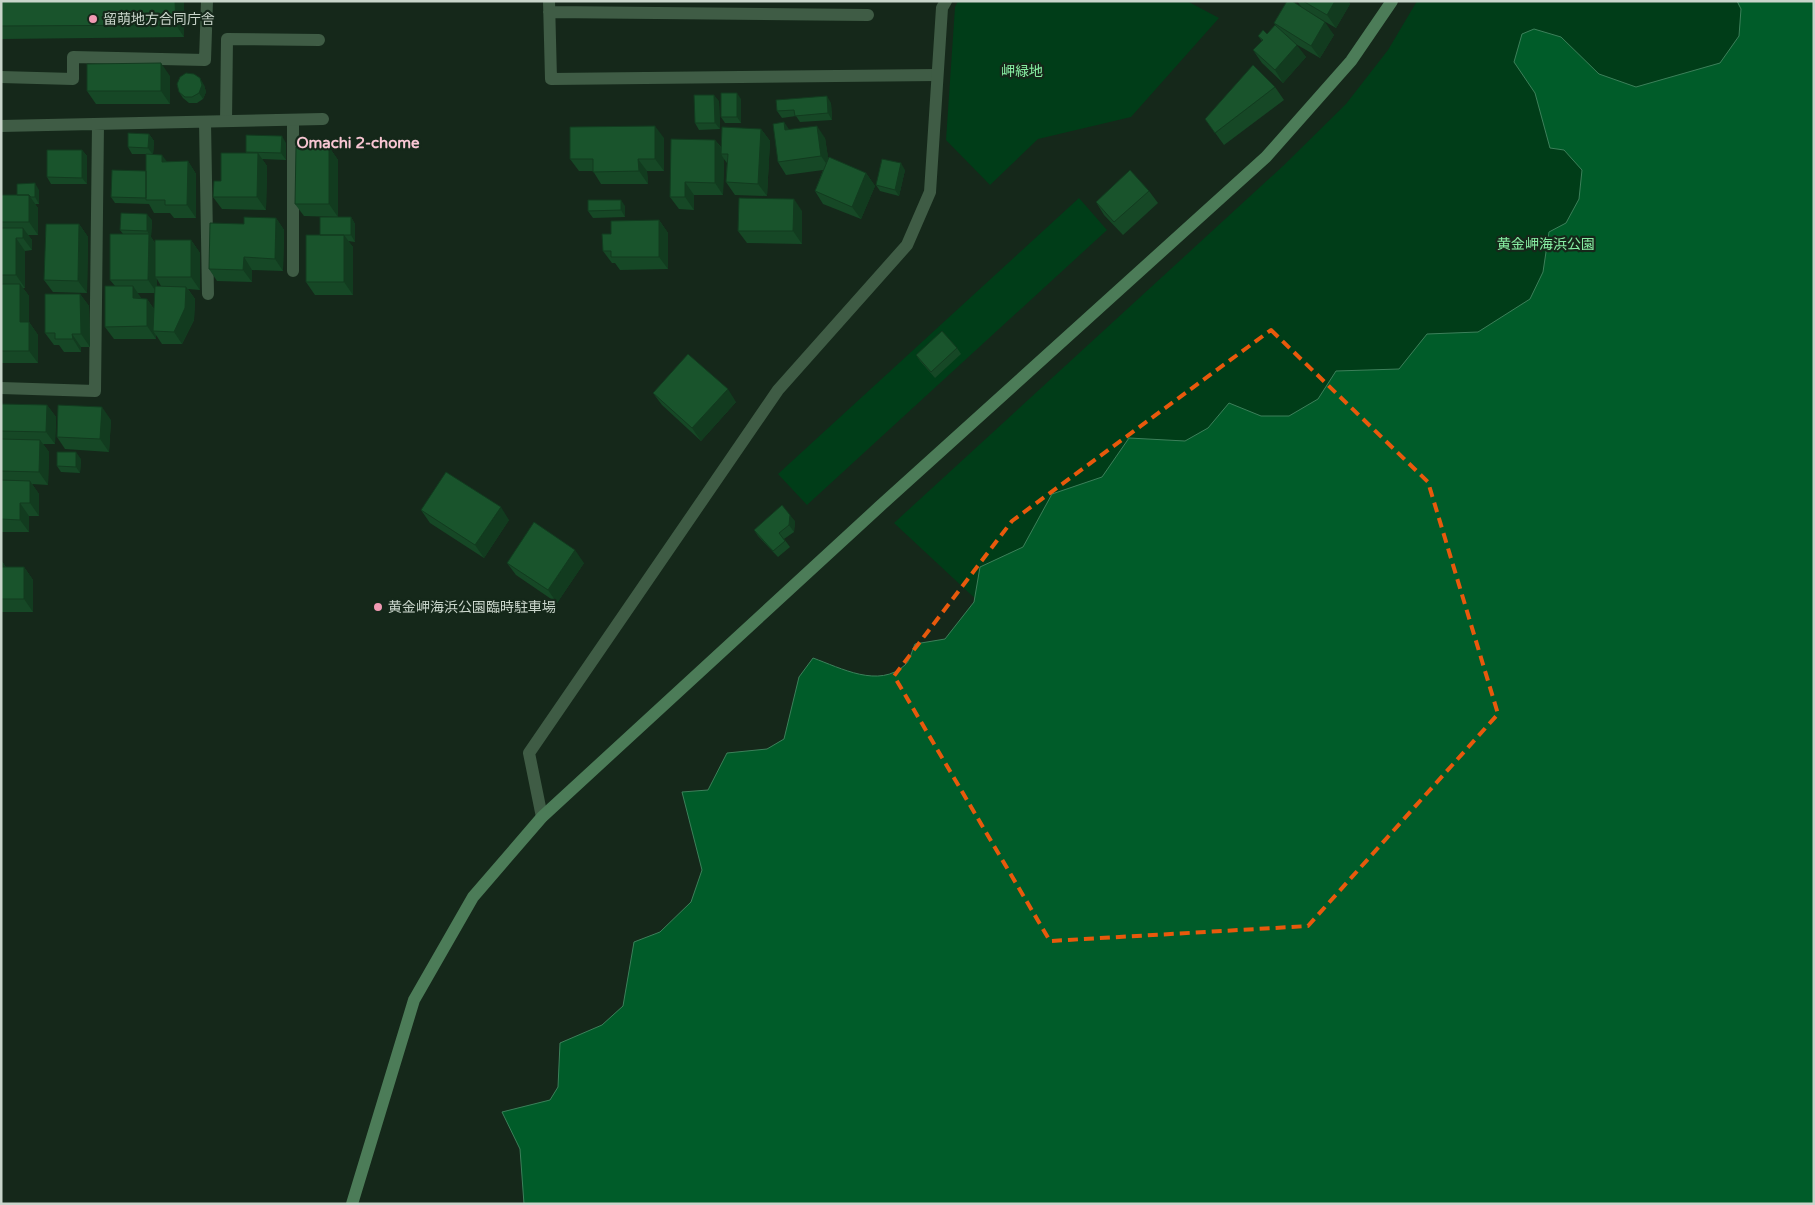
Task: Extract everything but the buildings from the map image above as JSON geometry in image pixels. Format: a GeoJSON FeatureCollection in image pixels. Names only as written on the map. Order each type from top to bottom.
{"type":"FeatureCollection","features":[{"type":"Feature","properties":{"kind":"street"},"geometry":{"type":"LineString","coordinates":[[1,77],[73,79],[74,56],[205,60],[207,1]]}},
{"type":"Feature","properties":{"kind":"street"},"geometry":{"type":"LineString","coordinates":[[542,817],[529,753],[778,390],[907,245],[930,192],[942,8],[946,1]]}},
{"type":"Feature","properties":{"kind":"street"},"geometry":{"type":"LineString","coordinates":[[352,1204],[414,1000],[473,897],[542,817],[879,507],[1266,157],[1351,61],[1392,1]]}},
{"type":"Feature","properties":{"kind":"street"},"geometry":{"type":"LineString","coordinates":[[868,15],[549,6],[551,79],[937,75]]}},
{"type":"Feature","properties":{"kind":"street"},"geometry":{"type":"LineString","coordinates":[[226,121],[227,39],[319,40]]}},
{"type":"Feature","properties":{"kind":"street"},"geometry":{"type":"LineString","coordinates":[[1,126],[323,119]]}},
{"type":"Feature","properties":{"kind":"street"},"geometry":{"type":"LineString","coordinates":[[293,120],[293,271]]}},
{"type":"Feature","properties":{"kind":"street"},"geometry":{"type":"LineString","coordinates":[[205,122],[208,294]]}},
{"type":"Feature","properties":{"kind":"street"},"geometry":{"type":"LineString","coordinates":[[1,388],[95,391],[98,124]]}},
{"type":"Feature","properties":{"kind":"highlighted area"},"geometry":{"type":"Polygon","coordinates":[[[1271,330],[1428,482],[1498,714],[1308,926],[1050,941],[894,676],[1012,521],[1271,330]]]}},
{"type":"Feature","properties":{"kind":"green space","name":"岬緑地"},"geometry":{"type":"Polygon","coordinates":[[[958,1],[1187,1],[1219,18],[1131,117],[1038,139],[990,185],[946,140],[955,7],[958,1]]]}},
{"type":"Feature","properties":{"kind":"green space","name":"黄金岬海浜公園"},"geometry":{"type":"Polygon","coordinates":[[[1417,1],[1814,1],[1814,377],[1067,684],[894,523],[1283,166],[1346,104],[1388,50],[1417,1]]]}},
{"type":"Feature","properties":{"kind":"green space"},"geometry":{"type":"Polygon","coordinates":[[[1079,198],[1107,230],[807,505],[778,474],[1079,198]]]}},
{"type":"Feature","properties":{"kind":"shaded area"},"geometry":{"type":"Polygon","coordinates":[[[1737,1],[1814,1],[1814,1204],[524,1204],[520,1149],[502,1112],[550,1100],[558,1087],[560,1043],[602,1025],[623,1006],[634,942],[660,932],[691,902],[702,870],[682,792],[708,790],[727,753],[767,749],[784,739],[799,677],[813,658],[860,674],[884,675],[895,672],[907,663],[915,644],[945,639],[974,602],[980,567],[1023,547],[1052,494],[1102,477],[1129,438],[1185,441],[1208,428],[1229,403],[1261,416],[1289,416],[1318,399],[1336,371],[1399,369],[1427,334],[1478,332],[1530,299],[1543,272],[1549,232],[1566,223],[1579,199],[1582,170],[1564,150],[1550,148],[1535,93],[1514,62],[1522,34],[1534,29],[1561,37],[1599,74],[1636,87],[1720,63],[1739,36],[1741,9],[1737,1]]]}},
{"type":"Feature","properties":{"kind":"place","name":"留萌地方合同庁舎"},"geometry":{"type":"Point","coordinates":[93,19]}},
{"type":"Feature","properties":{"kind":"place","name":"黄金岬海浜公園臨時駐車場"},"geometry":{"type":"Point","coordinates":[378,607]}},
{"type":"Feature","properties":{"kind":"district","name":"Omachi 2-chome"},"geometry":{"type":"Point","coordinates":[358,143]}}]}
